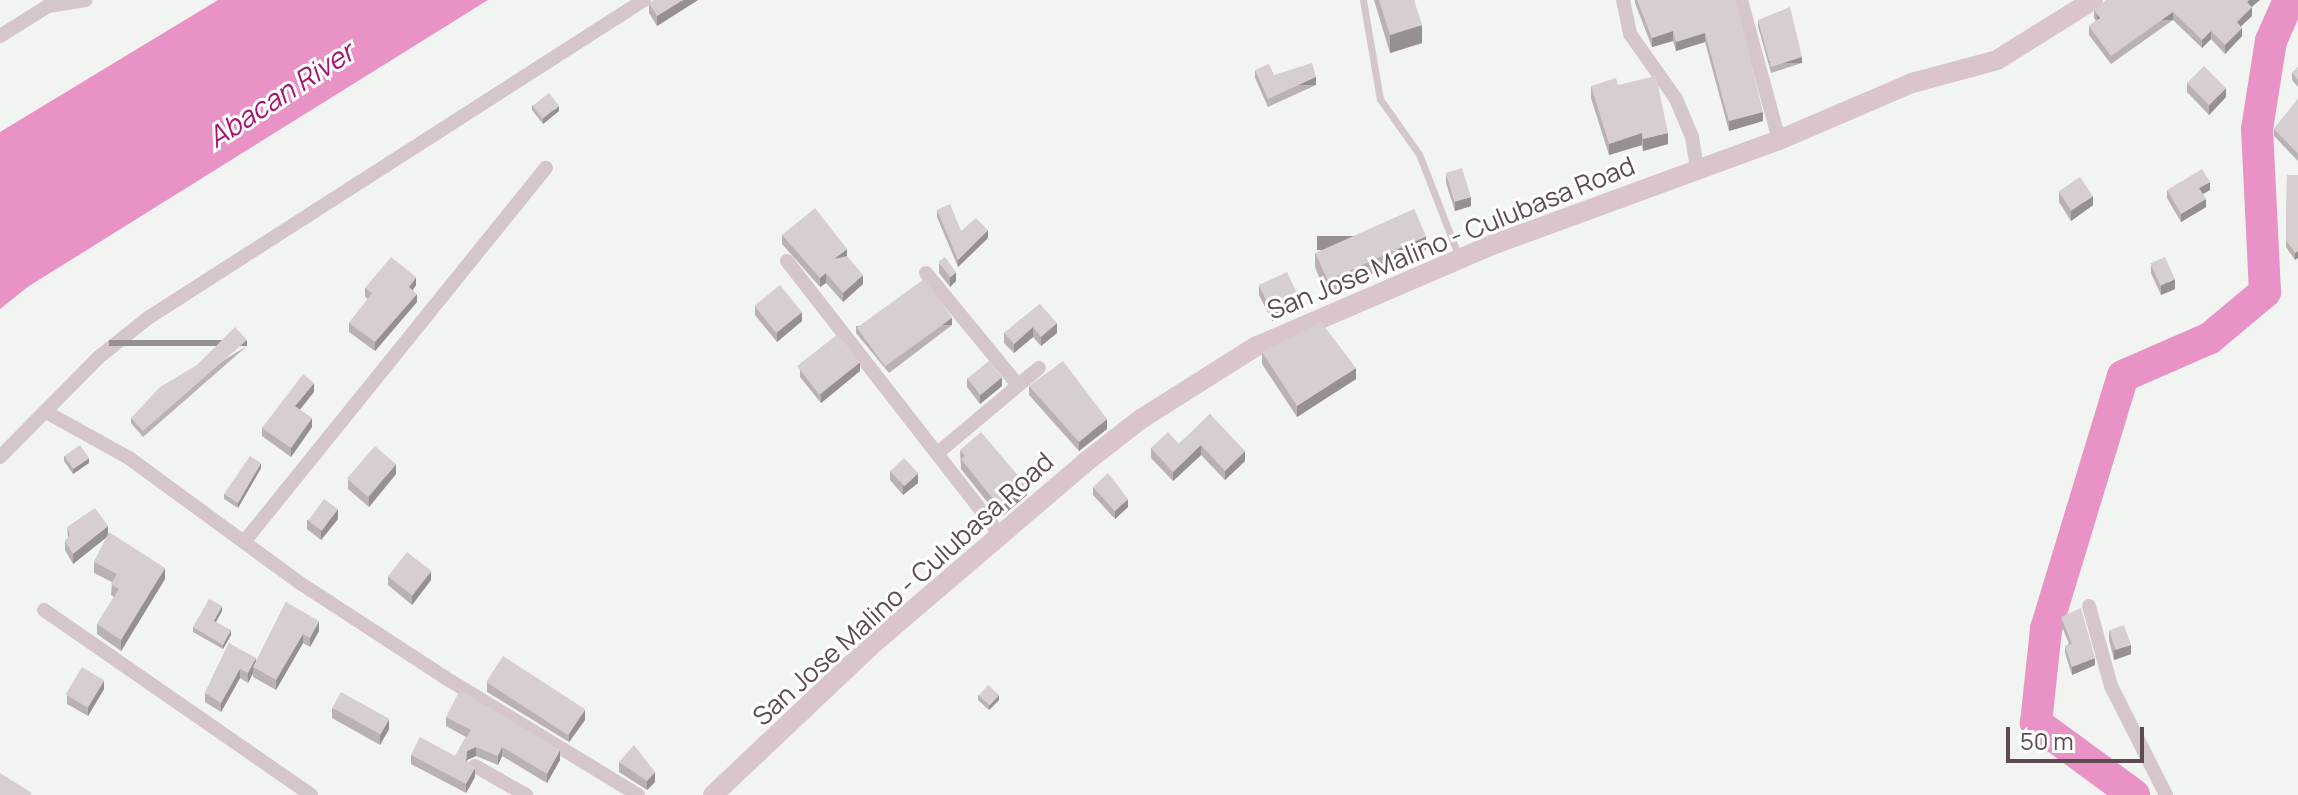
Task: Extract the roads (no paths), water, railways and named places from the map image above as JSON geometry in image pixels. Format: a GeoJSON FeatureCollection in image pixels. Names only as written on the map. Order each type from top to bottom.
{"type":"FeatureCollection","features":[{"type":"Feature","properties":{"kind":"street"},"geometry":{"type":"LineString","coordinates":[[0,36],[48,6],[86,0]]}},
{"type":"Feature","properties":{"kind":"street"},"geometry":{"type":"LineString","coordinates":[[0,457],[99,357],[148,318],[644,0]]}},
{"type":"Feature","properties":{"kind":"street"},"geometry":{"type":"LineString","coordinates":[[1623,0],[1630,34],[1676,99],[1692,137],[1697,170]]}},
{"type":"Feature","properties":{"kind":"street"},"geometry":{"type":"LineString","coordinates":[[1741,0],[1779,140]]}},
{"type":"Feature","properties":{"kind":"street","name":"San Jose Malino - Culubasa Road"},"geometry":{"type":"LineString","coordinates":[[713,795],[874,643],[1000,535],[1141,419],[1255,347],[1460,259],[1779,140],[1912,83],[1997,60],[2093,0]]}},
{"type":"Feature","properties":{"kind":"street"},"geometry":{"type":"LineString","coordinates":[[244,542],[546,168]]}},
{"type":"Feature","properties":{"kind":"street"},"geometry":{"type":"LineString","coordinates":[[787,261],[940,451],[1000,535]]}},
{"type":"Feature","properties":{"kind":"street"},"geometry":{"type":"LineString","coordinates":[[926,273],[1018,385]]}},
{"type":"Feature","properties":{"kind":"street"},"geometry":{"type":"LineString","coordinates":[[940,451],[1039,368]]}},
{"type":"Feature","properties":{"kind":"street"},"geometry":{"type":"LineString","coordinates":[[46,412],[129,458],[244,542],[444,677],[638,795]]}},
{"type":"Feature","properties":{"kind":"street"},"geometry":{"type":"LineString","coordinates":[[2089,606],[2111,686],[2166,795]]}},
{"type":"Feature","properties":{"kind":"street"},"geometry":{"type":"LineString","coordinates":[[44,610],[311,795]]}},
{"type":"Feature","properties":{"kind":"street"},"geometry":{"type":"LineString","coordinates":[[475,766],[526,795]]}},
{"type":"Feature","properties":{"kind":"lane"},"geometry":{"type":"LineString","coordinates":[[1363,0],[1380,99],[1423,162],[1460,259]]}},
{"type":"Feature","properties":{"kind":"water","name":"Abacan River"},"geometry":{"type":"Polygon","coordinates":[[[218,0],[488,0],[29,286],[0,309],[0,132],[218,0]]]}},
{"type":"Feature","properties":{"kind":"waterway"},"geometry":{"type":"LineString","coordinates":[[2134,795],[2036,723],[2046,629],[2123,376],[2210,338],[2265,292],[2257,129],[2271,41],[2289,0]]}}]}
